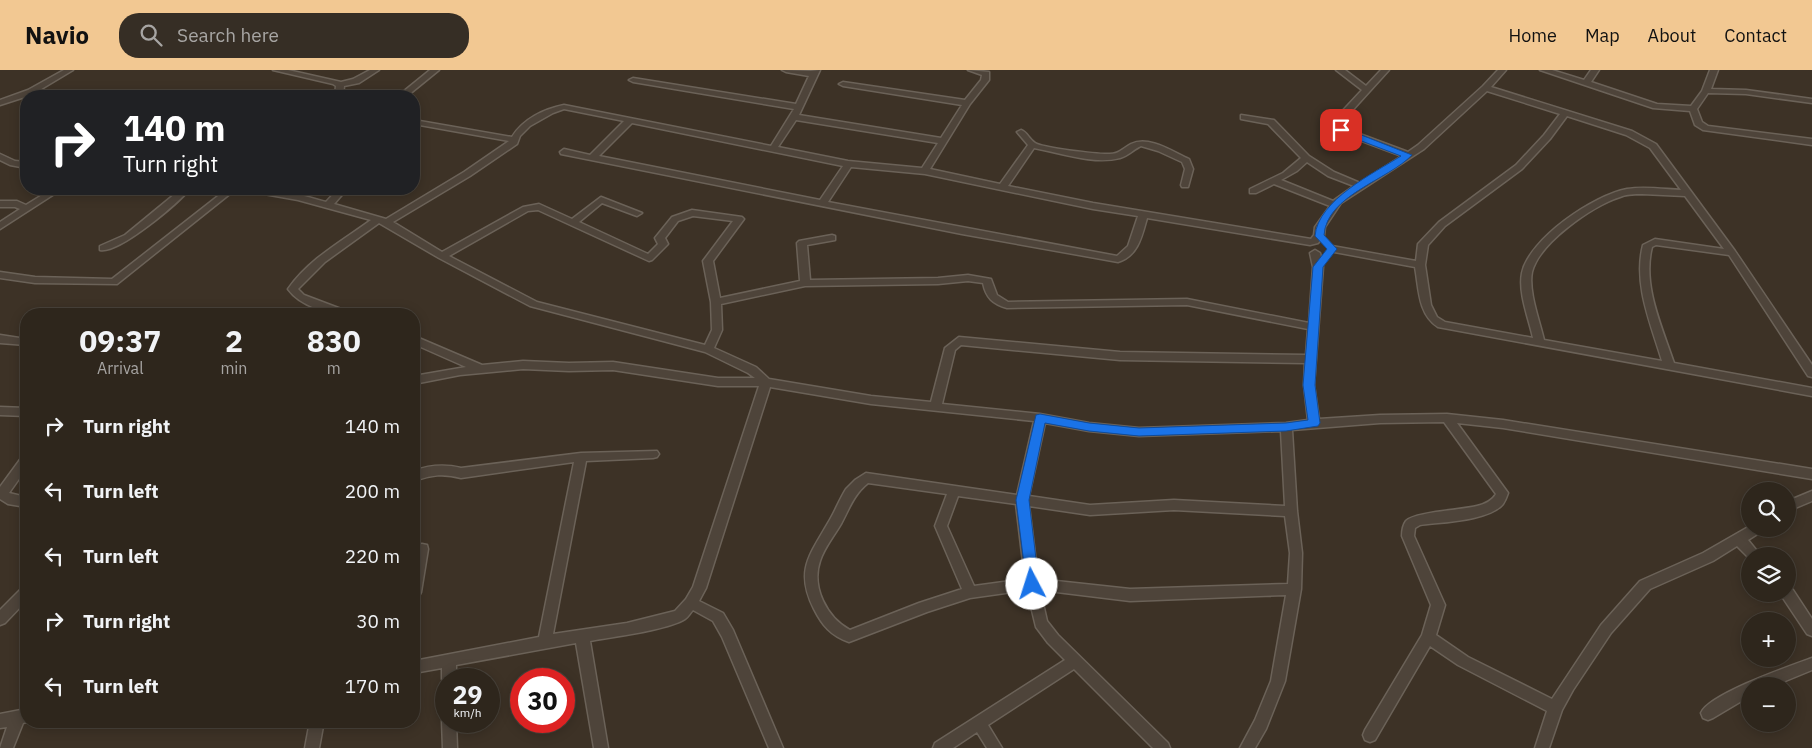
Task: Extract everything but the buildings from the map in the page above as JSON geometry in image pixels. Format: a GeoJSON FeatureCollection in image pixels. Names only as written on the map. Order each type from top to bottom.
{"type":"FeatureCollection","features":[{"type":"Feature","properties":{"kind":"street"},"geometry":{"type":"LineString","coordinates":[[34,90],[69,70]]}},
{"type":"Feature","properties":{"kind":"street"},"geometry":{"type":"LineString","coordinates":[[277,70],[334,82],[340,85],[356,81],[375,70]]}},
{"type":"Feature","properties":{"kind":"street"},"geometry":{"type":"LineString","coordinates":[[410,90],[436,70]]}},
{"type":"Feature","properties":{"kind":"street"},"geometry":{"type":"LineString","coordinates":[[774,149],[799,108],[814,72],[786,70]]}},
{"type":"Feature","properties":{"kind":"street"},"geometry":{"type":"LineString","coordinates":[[925,171],[987,76],[982,72],[972,70]]}},
{"type":"Feature","properties":{"kind":"street"},"geometry":{"type":"LineString","coordinates":[[1340,70],[1366,90]]}},
{"type":"Feature","properties":{"kind":"street"},"geometry":{"type":"LineString","coordinates":[[1385,70],[1338,120],[1338,127],[1346,132],[1408,155]]}},
{"type":"Feature","properties":{"kind":"street"},"geometry":{"type":"LineString","coordinates":[[1314,423],[1309,385],[1318,267],[1315,243],[1320,227],[1338,201],[1420,147],[1486,88],[1502,70]]}},
{"type":"Feature","properties":{"kind":"street"},"geometry":{"type":"LineString","coordinates":[[1544,70],[1587,82],[1656,106],[1693,109]]}},
{"type":"Feature","properties":{"kind":"street"},"geometry":{"type":"LineString","coordinates":[[1587,82],[1595,70]]}},
{"type":"Feature","properties":{"kind":"street"},"geometry":{"type":"LineString","coordinates":[[1693,109],[1706,91],[1714,70]]}},
{"type":"Feature","properties":{"kind":"street"},"geometry":{"type":"LineString","coordinates":[[633,80],[799,108]]}},
{"type":"Feature","properties":{"kind":"street"},"geometry":{"type":"LineString","coordinates":[[843,84],[967,104]]}},
{"type":"Feature","properties":{"kind":"street"},"geometry":{"type":"LineString","coordinates":[[340,85],[340,90]]}},
{"type":"Feature","properties":{"kind":"street"},"geometry":{"type":"LineString","coordinates":[[1486,88],[1629,133],[1648,143],[1660,154],[1732,253],[1812,373]]}},
{"type":"Feature","properties":{"kind":"street"},"geometry":{"type":"LineString","coordinates":[[1706,91],[1746,92],[1812,101]]}},
{"type":"Feature","properties":{"kind":"street"},"geometry":{"type":"LineString","coordinates":[[0,103],[20,96]]}},
{"type":"Feature","properties":{"kind":"street"},"geometry":{"type":"LineString","coordinates":[[329,308],[300,297],[293,289],[302,276],[323,258],[382,221],[468,174],[515,140],[518,134],[542,114],[553,108],[574,108],[629,121],[848,164],[925,171],[1093,206],[1315,243],[1330,252],[1420,265]]}},
{"type":"Feature","properties":{"kind":"street"},"geometry":{"type":"LineString","coordinates":[[1693,109],[1698,123],[1706,128],[1812,142]]}},
{"type":"Feature","properties":{"kind":"street"},"geometry":{"type":"LineString","coordinates":[[1565,113],[1547,137],[1519,167],[1442,224],[1423,244],[1420,265],[1426,305],[1437,322],[1442,325],[1539,341],[1812,392]]}},
{"type":"Feature","properties":{"kind":"street"},"geometry":{"type":"LineString","coordinates":[[794,117],[943,141]]}},
{"type":"Feature","properties":{"kind":"street"},"geometry":{"type":"LineString","coordinates":[[1244,117],[1271,122],[1306,158],[1331,174],[1361,186]]}},
{"type":"Feature","properties":{"kind":"street"},"geometry":{"type":"LineString","coordinates":[[593,157],[629,121]]}},
{"type":"Feature","properties":{"kind":"street"},"geometry":{"type":"LineString","coordinates":[[420,123],[515,140]]}},
{"type":"Feature","properties":{"kind":"street"},"geometry":{"type":"LineString","coordinates":[[1020,132],[1032,145],[1090,156],[1121,156],[1136,145],[1146,144],[1186,161],[1188,169],[1185,185]]}},
{"type":"Feature","properties":{"kind":"street"},"geometry":{"type":"LineString","coordinates":[[1002,187],[1032,145]]}},
{"type":"Feature","properties":{"kind":"street"},"geometry":{"type":"LineString","coordinates":[[564,152],[962,231],[1118,259],[1126,256],[1131,251],[1144,215]]}},
{"type":"Feature","properties":{"kind":"street"},"geometry":{"type":"LineString","coordinates":[[0,157],[20,164]]}},
{"type":"Feature","properties":{"kind":"street"},"geometry":{"type":"LineString","coordinates":[[1253,191],[1291,172],[1306,158]]}},
{"type":"Feature","properties":{"kind":"street"},"geometry":{"type":"LineString","coordinates":[[823,203],[848,164]]}},
{"type":"Feature","properties":{"kind":"street"},"geometry":{"type":"LineString","coordinates":[[1275,181],[1335,205]]}},
{"type":"Feature","properties":{"kind":"street"},"geometry":{"type":"LineString","coordinates":[[1539,341],[1527,272],[1533,260],[1546,244],[1567,224],[1595,204],[1612,196],[1626,192],[1688,193]]}},
{"type":"Feature","properties":{"kind":"street"},"geometry":{"type":"LineString","coordinates":[[0,226],[48,195]]}},
{"type":"Feature","properties":{"kind":"street"},"geometry":{"type":"LineString","coordinates":[[103,248],[128,237],[179,195]]}},
{"type":"Feature","properties":{"kind":"street"},"geometry":{"type":"LineString","coordinates":[[0,275],[35,280],[114,282],[224,195]]}},
{"type":"Feature","properties":{"kind":"street"},"geometry":{"type":"LineString","coordinates":[[287,195],[382,221],[442,256],[534,304],[708,349],[752,370],[766,382]]}},
{"type":"Feature","properties":{"kind":"street"},"geometry":{"type":"LineString","coordinates":[[328,205],[337,195]]}},
{"type":"Feature","properties":{"kind":"street"},"geometry":{"type":"LineString","coordinates":[[572,223],[602,200],[637,213]]}},
{"type":"Feature","properties":{"kind":"street"},"geometry":{"type":"LineString","coordinates":[[0,204],[17,204],[25,208]]}},
{"type":"Feature","properties":{"kind":"street"},"geometry":{"type":"LineString","coordinates":[[442,256],[533,206],[539,207],[649,258],[663,244],[660,238],[675,219],[692,213],[739,219],[708,261],[716,302],[717,330],[708,349]]}},
{"type":"Feature","properties":{"kind":"street"},"geometry":{"type":"LineString","coordinates":[[805,284],[802,243],[832,238]]}},
{"type":"Feature","properties":{"kind":"street"},"geometry":{"type":"LineString","coordinates":[[1669,365],[1646,290],[1644,253],[1648,245],[1655,242],[1666,243],[1732,253]]}},
{"type":"Feature","properties":{"kind":"street"},"geometry":{"type":"LineString","coordinates":[[1315,243],[1330,252]]}},
{"type":"Feature","properties":{"kind":"street"},"geometry":{"type":"LineString","coordinates":[[1318,267],[1330,252]]}},
{"type":"Feature","properties":{"kind":"street"},"geometry":{"type":"LineString","coordinates":[[716,302],[805,284],[938,281],[968,278],[988,281],[990,295],[997,302],[1007,305],[1187,302],[1314,327]]}},
{"type":"Feature","properties":{"kind":"street"},"geometry":{"type":"LineString","coordinates":[[0,339],[20,341]]}},
{"type":"Feature","properties":{"kind":"street"},"geometry":{"type":"LineString","coordinates":[[936,407],[950,348],[959,341],[1120,356],[1310,359]]}},
{"type":"Feature","properties":{"kind":"street"},"geometry":{"type":"LineString","coordinates":[[420,343],[481,369]]}},
{"type":"Feature","properties":{"kind":"street"},"geometry":{"type":"LineString","coordinates":[[420,379],[481,369],[523,365],[614,366],[650,374],[718,382],[766,382],[871,400],[1040,418],[1089,427],[1139,432],[1286,427],[1314,423],[1380,419],[1447,418],[1504,424],[1812,474]]}},
{"type":"Feature","properties":{"kind":"street"},"geometry":{"type":"LineString","coordinates":[[420,666],[545,642],[627,629],[680,615],[691,603],[699,588],[766,382]]}},
{"type":"Feature","properties":{"kind":"street"},"geometry":{"type":"LineString","coordinates":[[0,411],[20,412]]}},
{"type":"Feature","properties":{"kind":"street"},"geometry":{"type":"LineString","coordinates":[[1040,418],[1022,500],[1032,584],[1040,623],[1053,639],[1163,748]]}},
{"type":"Feature","properties":{"kind":"street"},"geometry":{"type":"LineString","coordinates":[[1370,735],[1428,637],[1438,605],[1408,536],[1410,523],[1418,520],[1484,511],[1496,505],[1501,499],[1502,493],[1447,418]]}},
{"type":"Feature","properties":{"kind":"street"},"geometry":{"type":"LineString","coordinates":[[1247,748],[1261,724],[1278,681],[1294,589],[1296,553],[1291,511],[1286,427]]}},
{"type":"Feature","properties":{"kind":"street"},"geometry":{"type":"LineString","coordinates":[[420,473],[446,468],[461,473],[581,457],[653,454]]}},
{"type":"Feature","properties":{"kind":"street"},"geometry":{"type":"LineString","coordinates":[[545,642],[581,457]]}},
{"type":"Feature","properties":{"kind":"street"},"geometry":{"type":"LineString","coordinates":[[20,468],[2,494],[2,496],[8,499],[20,501]]}},
{"type":"Feature","properties":{"kind":"street"},"geometry":{"type":"LineString","coordinates":[[1291,511],[1174,505],[1090,510],[866,478],[851,489],[837,521],[811,565],[809,579],[812,591],[830,626],[849,636],[924,607],[970,592],[1032,584],[1130,594],[1294,589]]}},
{"type":"Feature","properties":{"kind":"street"},"geometry":{"type":"LineString","coordinates":[[954,490],[941,526],[970,592]]}},
{"type":"Feature","properties":{"kind":"street"},"geometry":{"type":"LineString","coordinates":[[1796,503],[1812,496]]}},
{"type":"Feature","properties":{"kind":"street"},"geometry":{"type":"LineString","coordinates":[[1542,748],[1555,708],[1568,685],[1606,629],[1645,585],[1669,572],[1708,557],[1744,537]]}},
{"type":"Feature","properties":{"kind":"street"},"geometry":{"type":"LineString","coordinates":[[1740,540],[1747,547]]}},
{"type":"Feature","properties":{"kind":"street"},"geometry":{"type":"LineString","coordinates":[[420,560],[422,550]]}},
{"type":"Feature","properties":{"kind":"street"},"geometry":{"type":"LineString","coordinates":[[0,619],[20,599]]}},
{"type":"Feature","properties":{"kind":"street"},"geometry":{"type":"LineString","coordinates":[[1793,602],[1812,630]]}},
{"type":"Feature","properties":{"kind":"street"},"geometry":{"type":"LineString","coordinates":[[691,603],[718,617],[728,634],[776,748]]}},
{"type":"Feature","properties":{"kind":"street"},"geometry":{"type":"LineString","coordinates":[[582,636],[601,748]]}},
{"type":"Feature","properties":{"kind":"street"},"geometry":{"type":"LineString","coordinates":[[1428,637],[1464,661],[1555,708]]}},
{"type":"Feature","properties":{"kind":"street"},"geometry":{"type":"LineString","coordinates":[[940,748],[1076,660]]}},
{"type":"Feature","properties":{"kind":"street"},"geometry":{"type":"LineString","coordinates":[[449,661],[449,668]]}},
{"type":"Feature","properties":{"kind":"street"},"geometry":{"type":"LineString","coordinates":[[1780,677],[1812,664]]}},
{"type":"Feature","properties":{"kind":"street"},"geometry":{"type":"LineString","coordinates":[[1708,713],[1741,694]]}},
{"type":"Feature","properties":{"kind":"street"},"geometry":{"type":"LineString","coordinates":[[0,721],[20,717]]}},
{"type":"Feature","properties":{"kind":"street"},"geometry":{"type":"LineString","coordinates":[[6,748],[20,721]]}},
{"type":"Feature","properties":{"kind":"street"},"geometry":{"type":"LineString","coordinates":[[979,723],[995,748]]}},
{"type":"Feature","properties":{"kind":"street"},"geometry":{"type":"LineString","coordinates":[[312,748],[316,728]]}},
{"type":"Feature","properties":{"kind":"street"},"geometry":{"type":"LineString","coordinates":[[449,733],[450,748]]}},
{"type":"Feature","properties":{"kind":"route"},"geometry":{"type":"LineString","coordinates":[[1032,584],[1022,500],[1040,418],[1089,427],[1139,432],[1286,427],[1314,423],[1309,385],[1318,267],[1327,254],[1332,251],[1331,246],[1319,236],[1320,227],[1338,201],[1408,155],[1341,130]]}}]}
